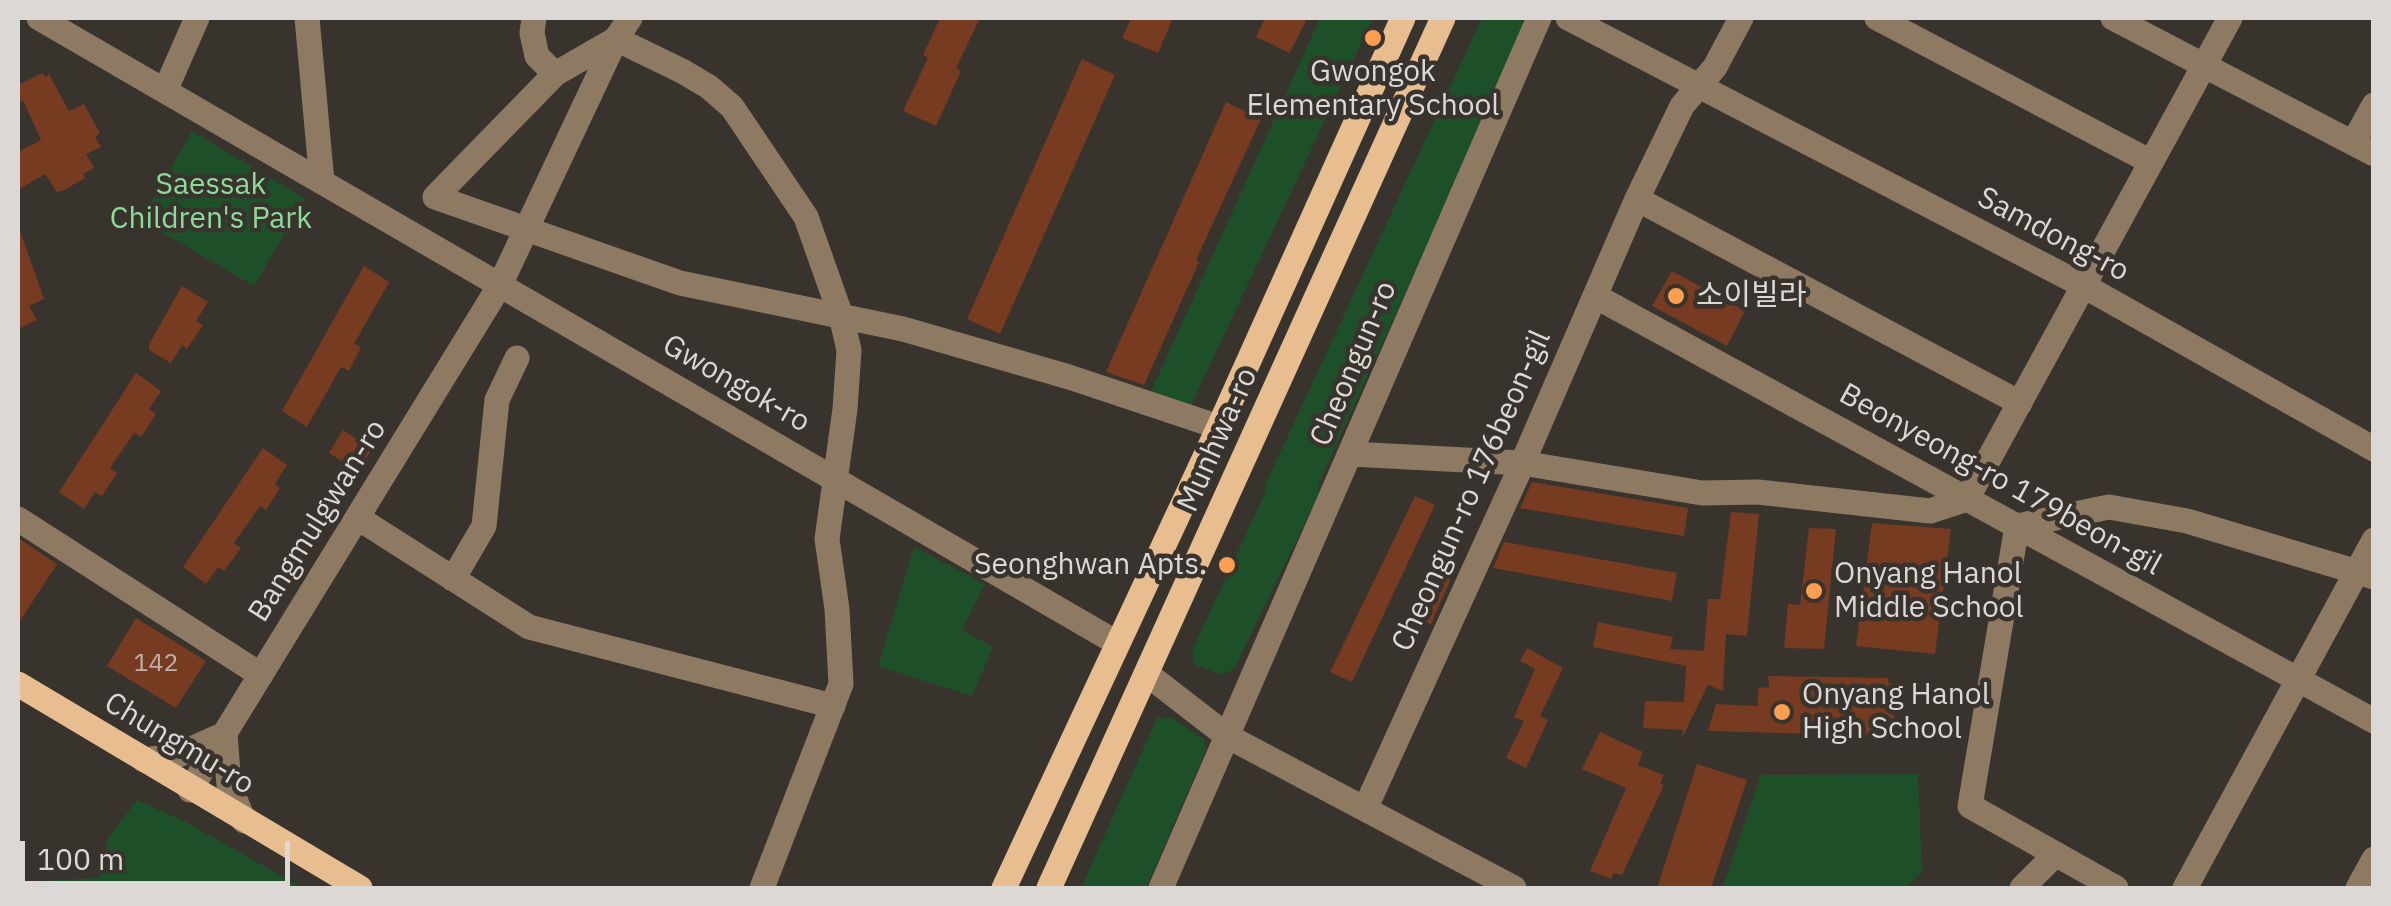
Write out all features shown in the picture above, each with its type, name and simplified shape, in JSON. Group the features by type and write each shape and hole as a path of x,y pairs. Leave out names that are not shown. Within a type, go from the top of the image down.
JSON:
{"main road":[{"name":"Munhwa-ro","path":"1004,888 1219,427 1403,18"},
{"name":"Munhwa-ro","path":"1049,888 1444,18"},
{"name":"Chungmu-ro","path":"18,684 360,888"}],"street":[{"name":"Gwongok-ro","path":"38,18 1117,642"},
{"path":"164,91 197,18"},
{"path":"307,18 322,182"},
{"path":"534,18 532,33 537,56 555,74 623,28 732,107 806,217 841,316 849,350 828,539 841,684 762,888"},
{"name":"Cheongun-ro","path":"1227,736 1539,18"},
{"name":"Samdong-ro","path":"1568,18 2084,286 2374,449"},
{"path":"1699,85 1715,67 1741,18"},
{"path":"1877,18 2152,162"},
{"path":"2113,18 2363,149 2374,104"},
{"path":"1350,454 1522,463 1702,493 1758,492 1930,511 1967,499 2230,18"},
{"name":"Bangmulgwan-ro","path":"190,790 500,285 623,28"},
{"name":"Munhwa-ro","path":"555,74 435,197 680,283 903,329 1069,376 1219,427"},
{"name":"Cheongun-ro 176beon-gil","path":"1365,810 1637,199 1682,106 1699,85"},
{"path":"1637,199 2020,402"},
{"name":"Beonyeong-ro 179beon-gil","path":"1595,296 2374,721"},
{"path":"454,579 484,526 497,400 516,358"},
{"path":"2116,888 1970,806 2017,526 2109,506 2186,521 2365,575"},
{"path":"18,518 261,675"},
{"path":"358,518 529,627 833,706"},
{"path":"2185,888 2298,680 2365,575 2374,540"},
{"path":"1147,674 1227,736 1514,888"},
{"path":"144,760 178,755 224,734 230,784 244,821"},
{"path":"1161,888 1227,736"},
{"path":"2022,888 2056,854"},
{"path":"2358,888 2374,859"}],"green space":[{"path":"1320,18 1373,18 1191,405 1149,396"},
{"path":"1482,18 1514,18 1522,21 1525,29 1319,483 1318,496 1234,669 1221,675 1194,664 1192,651 1265,493 1266,483"},
{"name":"Saessak Children's Park","path":"192,131 305,199 254,286 141,220"},
{"path":"914,547 985,584 962,630 993,647 972,696 878,666"},
{"path":"1157,718 1172,718 1204,739 1206,750 1146,888 1081,888"},
{"path":"1918,774 1922,871 1906,888 1723,887 1761,775"},
{"path":"137,800 184,821 303,888 18,888 18,882 99,878 108,838"}],"building":[{"path":"940,18 980,18 956,68 961,71 936,126 903,111 928,58 923,55"},
{"path":"1131,18 1173,18 1158,53 1122,38"},
{"path":"1265,18 1307,18 1290,53 1256,37"},
{"path":"1082,59 1115,75 1000,334 967,319"},
{"path":"43,73 45,77 49,74 69,111 84,104 100,133 95,137 101,147 86,154 94,168 83,174 85,178 57,192 45,174 18,190 18,152 41,140 23,100 18,103 18,85"},
{"path":"1226,102 1261,119 1196,260 1199,262 1144,385 1106,372"},
{"path":"20,231 44,299 29,306 37,320 18,329"},
{"path":"364,266 389,282 354,344 361,347 349,371 341,367 307,427 282,411"},
{"path":"1672,271 1745,311 1727,346 1652,306"},
{"path":"182,286 208,302 196,321 203,325 187,349 182,345 171,363 149,350 149,344"},
{"path":"136,373 161,391 149,409 156,414 141,437 134,433 110,468 117,473 102,496 95,492 84,509 59,492"},
{"path":"343,430 372,449 358,471 329,453"},
{"path":"263,448 287,465 275,484 280,488 266,510 260,506 234,543 241,548 224,571 218,567 206,584 183,567"},
{"path":"1532,482 1688,508 1684,536 1520,508"},
{"path":"1415,496 1435,505 1352,682 1330,672"},
{"path":"1731,512 1759,514 1747,636 1726,634 1723,691 1708,685 1682,738 1683,730 1643,728 1645,701 1684,702 1686,666 1593,647 1598,622 1673,637 1670,649 1704,651 1708,599 1720,599"},
{"path":"1872,523 1951,529 1935,654 1856,646"},
{"path":"1809,528 1836,529 1824,649 1784,648 1788,604 1800,605"},
{"path":"18,538 57,564 18,624"},
{"path":"1504,542 1677,573 1672,601 1493,568"},
{"path":"1436,567 1453,574 1431,624 1414,617"},
{"path":"136,618 206,661 176,708 107,666"},
{"path":"1527,648 1563,668 1540,716 1548,720 1526,768 1506,758 1524,721 1514,717 1535,669 1520,661"},
{"path":"1768,676 1889,678 1888,683 1896,684 1893,736 1708,731 1716,704 1757,706 1759,687 1769,688"},
{"path":"1600,732 1643,752 1638,765 1664,775 1660,784 1664,785 1622,875 1614,873 1611,879 1590,871 1626,788 1582,769"},
{"path":"1697,764 1747,780 1711,888 1657,888"}],"place":[{"name":"Gwongok Elementary School","path":"1373,38"},
{"name":"소이빌라","path":"1676,296"},
{"name":"Seonghwan Apts.","path":"1227,565"},
{"name":"Onyang Hanol Middle School","path":"1814,591"},
{"name":"Onyang Hanol High School","path":"1782,712"}]}
